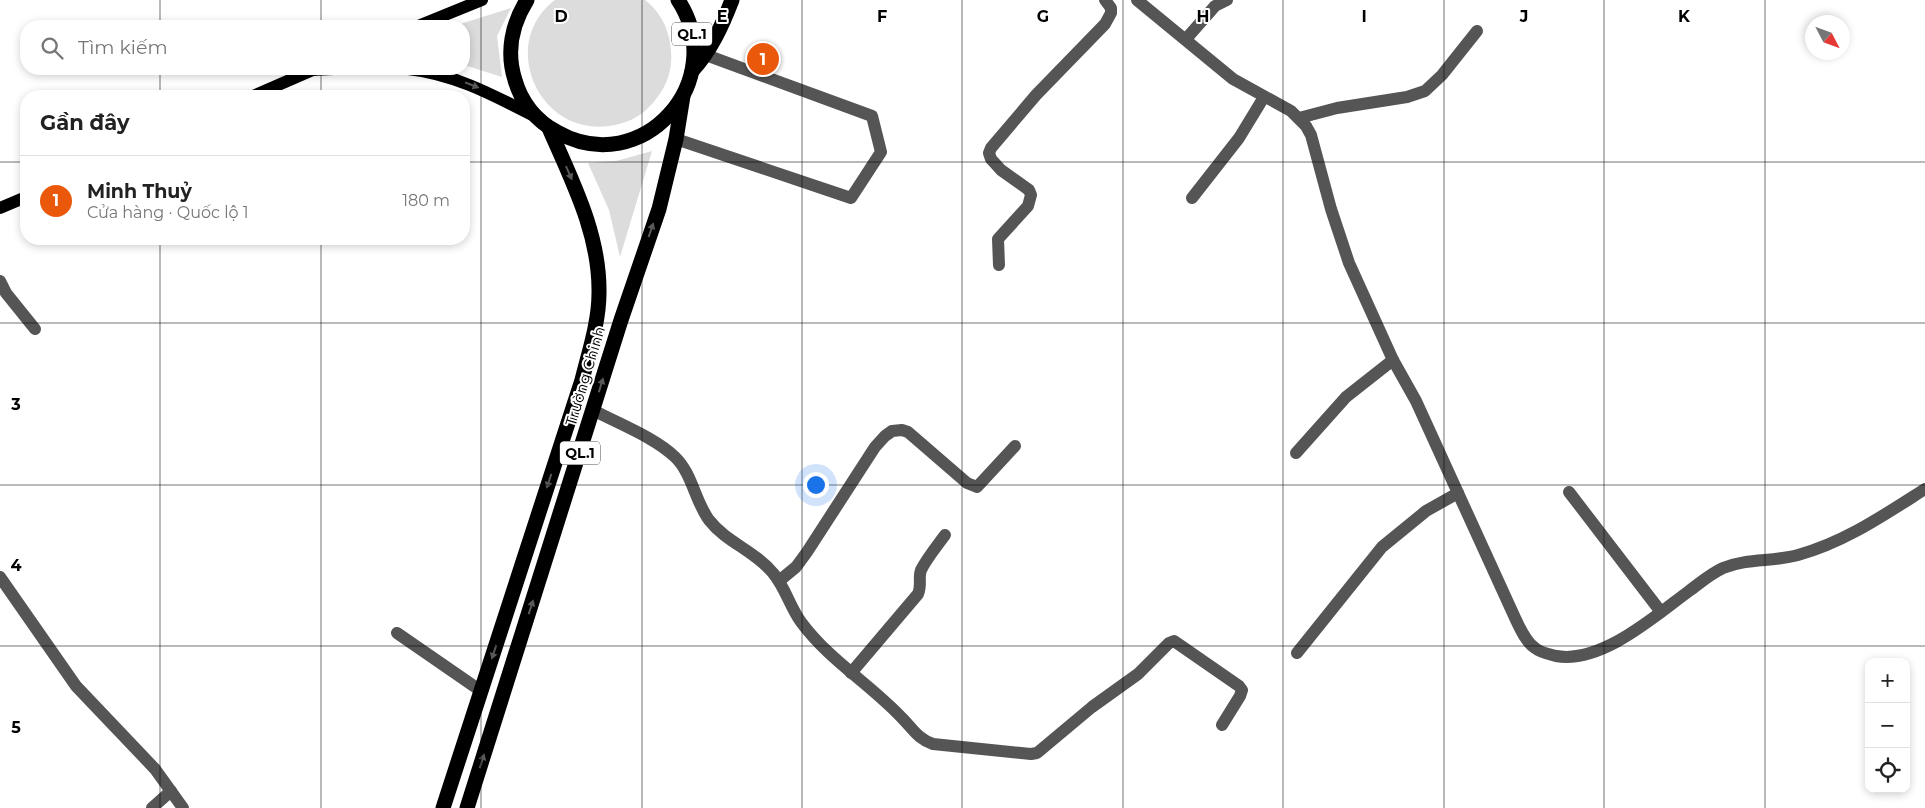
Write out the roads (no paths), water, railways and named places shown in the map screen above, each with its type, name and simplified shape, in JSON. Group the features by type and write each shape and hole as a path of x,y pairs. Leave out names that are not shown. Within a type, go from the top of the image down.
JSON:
{"highway":[{"name":"QL.1","path":"527,0 512,34 510,52 512,70 517,87 525,103 536,117 549,128 564,137 598,144 623,142 647,133 662,123 683,96 692,72 694,50 692,29 678,0"},
{"name":"QL.1","path":"692,72 706,55 721,27 732,0"},
{"name":"Trường Chinh","path":"467,808 659,208 676,139 683,96"},
{"name":"Trường Chinh","path":"443,808 582,380 599,302 597,262 589,229 576,190 549,128"}],"main road":[{"path":"433,20 482,0"},
{"path":"267,90 301,75"},
{"path":"438,75 474,86 536,117"},
{"path":"0,208 20,199"}],"street":[{"path":"999,265 998,239 1028,206 1032,195 1029,190 994,163 989,153 991,148 1036,96 1105,24 1111,13 1111,8 1105,0"},
{"path":"1137,0 1233,79 1291,111 1299,118 1311,135 1331,209 1350,263 1393,360 1416,401 1516,620 1528,642 1535,648 1567,658 1600,651 1661,612 1718,571 1739,563 1795,556 1822,547 1863,528 1925,489"},
{"path":"1186,39 1215,6 1227,0"},
{"path":"1299,118 1337,108 1407,97 1426,91 1442,75 1477,31"},
{"path":"676,139 851,198 881,152 872,116 706,55"},
{"path":"1192,198 1239,138 1264,97"},
{"path":"0,282 6,293 35,329"},
{"path":"1296,453 1346,397 1393,360"},
{"path":"593,410 660,445 677,458 709,519 721,532 772,572 806,629 902,718 922,740 933,744 1037,753 1092,707 1138,674 1158,652 1174,641 1217,670 1242,690 1222,725"},
{"path":"779,581 796,567 860,469 885,436 892,431 902,430 908,432 967,483 977,487 1015,446"},
{"path":"1569,492 1661,612"},
{"path":"1297,653 1382,548 1426,511 1458,493"},
{"path":"851,672 918,594 921,587 920,576 922,569 945,535"},
{"path":"0,577 76,686 155,769 183,808"},
{"path":"397,633 481,691"},
{"path":"152,808 171,791"}],"place":[{"name":"Minh Thuỷ","path":"763,59"}]}
